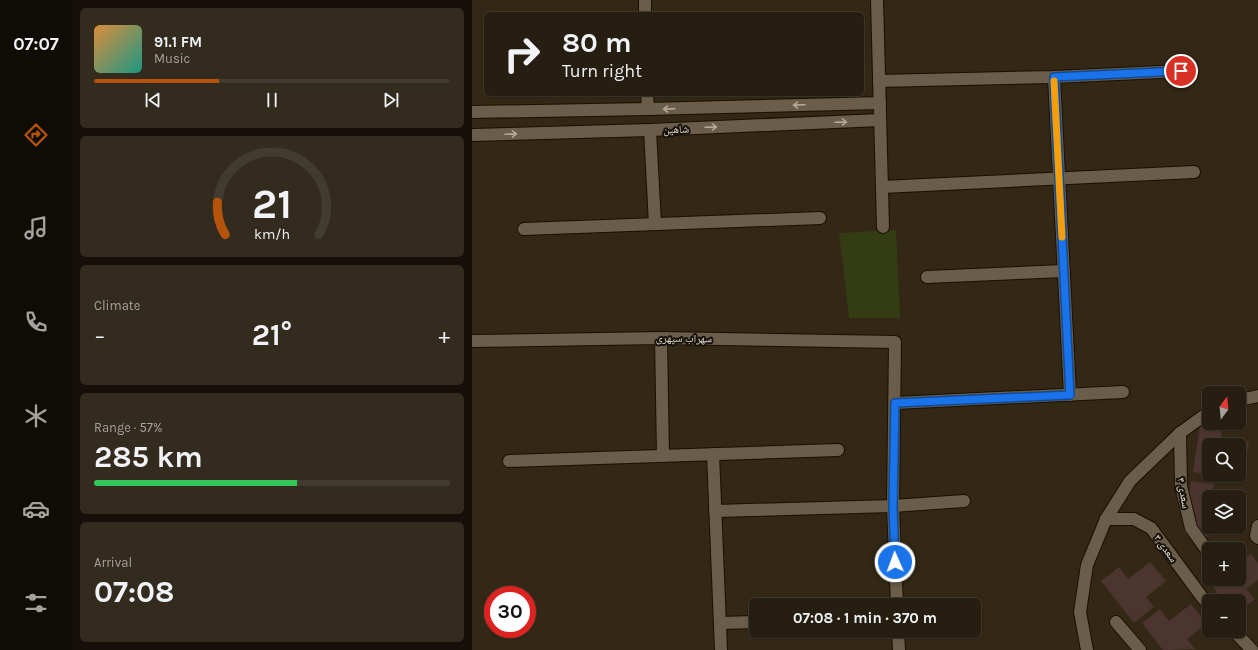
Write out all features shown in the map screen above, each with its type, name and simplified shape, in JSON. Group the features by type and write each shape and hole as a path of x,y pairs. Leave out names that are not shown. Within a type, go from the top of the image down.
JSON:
{"street":[{"path":"645,0 645,12"},
{"path":"877,0 884,227"},
{"path":"879,81 1054,77 1181,71"},
{"path":"1054,77 1070,395"},
{"path":"647,96 648,109"},
{"name":"شاهین","path":"472,112 880,103"},
{"name":"شاهین","path":"472,135 650,130 880,120"},
{"path":"650,130 656,224"},
{"path":"882,187 1194,172"},
{"path":"524,229 820,218"},
{"path":"927,277 1064,271"},
{"path":"661,338 664,456"},
{"name":"سهراب سپهری","path":"472,341 661,338 895,342 895,403"},
{"path":"897,598 893,506 895,403 1124,392"},
{"path":"1246,399 1258,396"},
{"path":"1087,650 1080,612 1087,565 1106,519 1130,481 1180,433 1202,417"},
{"name":"سعدی ۴","path":"1180,433 1181,486 1191,528 1202,543"},
{"path":"508,461 838,450"},
{"path":"713,454 721,650"},
{"path":"715,511 893,506 964,501"},
{"name":"سعدی ۳","path":"1106,519 1134,519 1152,528 1202,597"},
{"path":"1258,526 1256,536 1258,538"},
{"path":"720,623 749,622"},
{"path":"1116,622 1140,650"},
{"path":"898,638 899,650"},
{"path":"1241,638 1252,650"}],"green space":[{"path":"896,230 900,318 849,318 839,233"}],"building":[{"path":"1201,419 1202,430 1222,430 1221,437 1228,438 1202,438 1202,473 1193,472"},
{"path":"1246,441 1249,441 1246,460"},
{"path":"1191,481 1214,484 1213,490 1202,490 1202,534 1210,534 1209,537 1184,533"},
{"path":"1251,554 1258,563 1258,580 1246,589 1255,599 1246,606 1246,594 1218,594 1212,586 1246,586 1246,558"},
{"path":"1150,562 1166,581 1146,597 1154,607 1134,623 1101,581 1119,567 1128,579"},
{"path":"1191,604 1202,617 1202,627 1187,639 1195,649 1163,650 1142,623 1160,609 1169,621"}],"slow traffic":[{"path":"1054,81 1062,237"}],"route":[{"path":"895,562 893,506 895,403 1070,395 1054,77 1181,71"}]}
